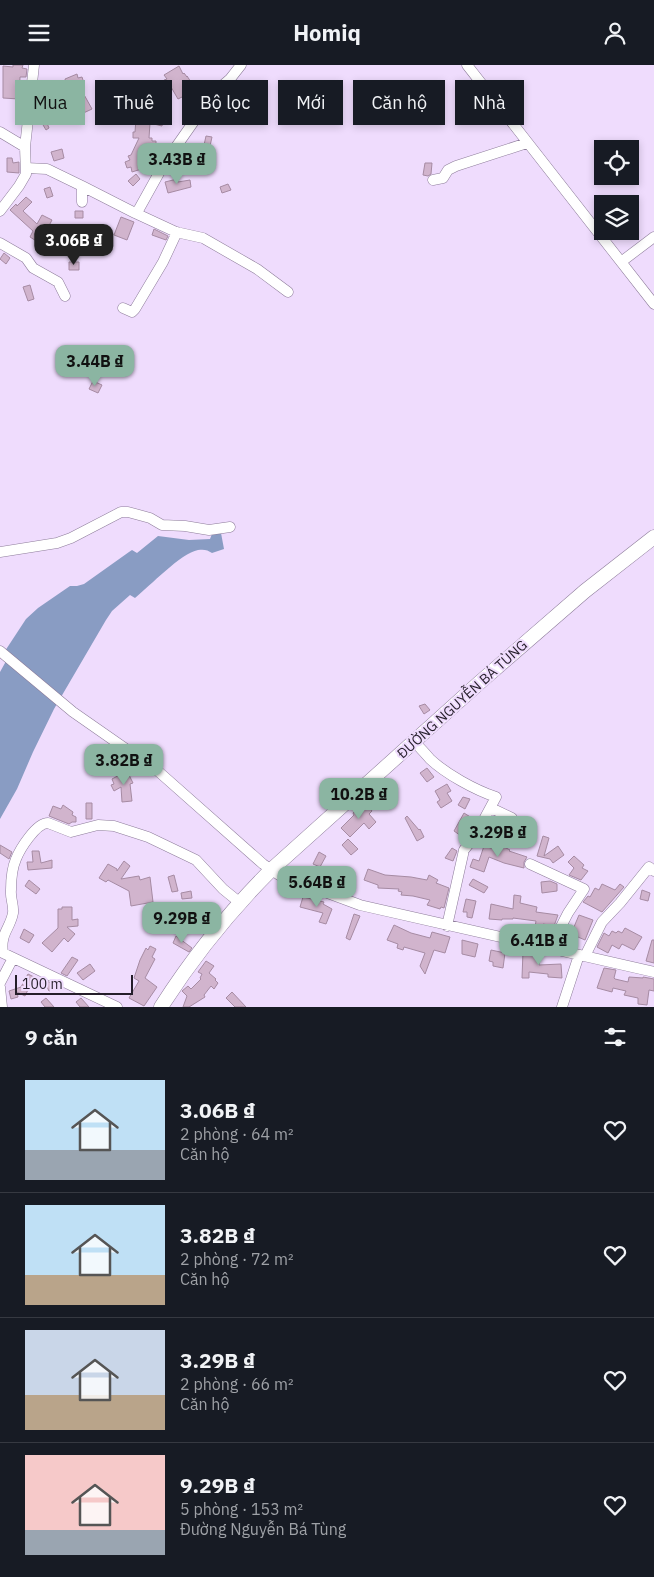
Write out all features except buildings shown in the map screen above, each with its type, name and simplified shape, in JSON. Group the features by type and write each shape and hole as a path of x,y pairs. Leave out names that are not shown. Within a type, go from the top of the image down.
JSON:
{"main road":[{"name":"ĐƯỜNG NGUYỄN BÁ TÙNG","path":"161,1007 206,942 239,902 271,870 585,591 654,537"}],"street":[{"path":"0,211 26,174 25,147 34,65"},
{"path":"135,213 164,164 204,107 216,91 230,79 241,65"},
{"path":"466,65 654,304"},
{"path":"0,132 25,147"},
{"path":"432,180 443,179 448,170 456,166 527,143"},
{"path":"26,168 47,169 177,232 203,238 257,269 288,292"},
{"path":"82,186 82,202"},
{"path":"123,308 132,312 144,296 177,232"},
{"path":"621,262 654,237"},
{"path":"0,243 26,258 33,268 58,282 65,296"},
{"path":"0,552 57,543 71,538 121,512 128,511 150,518 162,525 209,530 230,527"},
{"path":"0,651 73,712 159,771 279,875 360,905 654,972"},
{"path":"420,736 441,767 496,797 476,836 464,850 447,926"},
{"path":"491,808 512,818"},
{"path":"117,1007 3,953 1,946 2,936 13,912 10,891 15,860 34,831 44,823 71,832 98,825 114,826 148,837 196,860 223,889 239,902"},
{"path":"530,864 584,889 568,913 550,948"},
{"path":"562,1007 582,955 602,922 649,867 654,871"},
{"path":"0,983 13,958"},
{"path":"0,987 2,1007"}],"water":[{"path":"221,533 224,549 212,553 207,550 191,552 175,563 135,598 130,595 112,611 54,709 17,789 0,819 0,672 5,663 5,651 26,619 38,608 70,586 84,584 132,550 137,553 158,536 189,540 210,539 212,534"}]}
